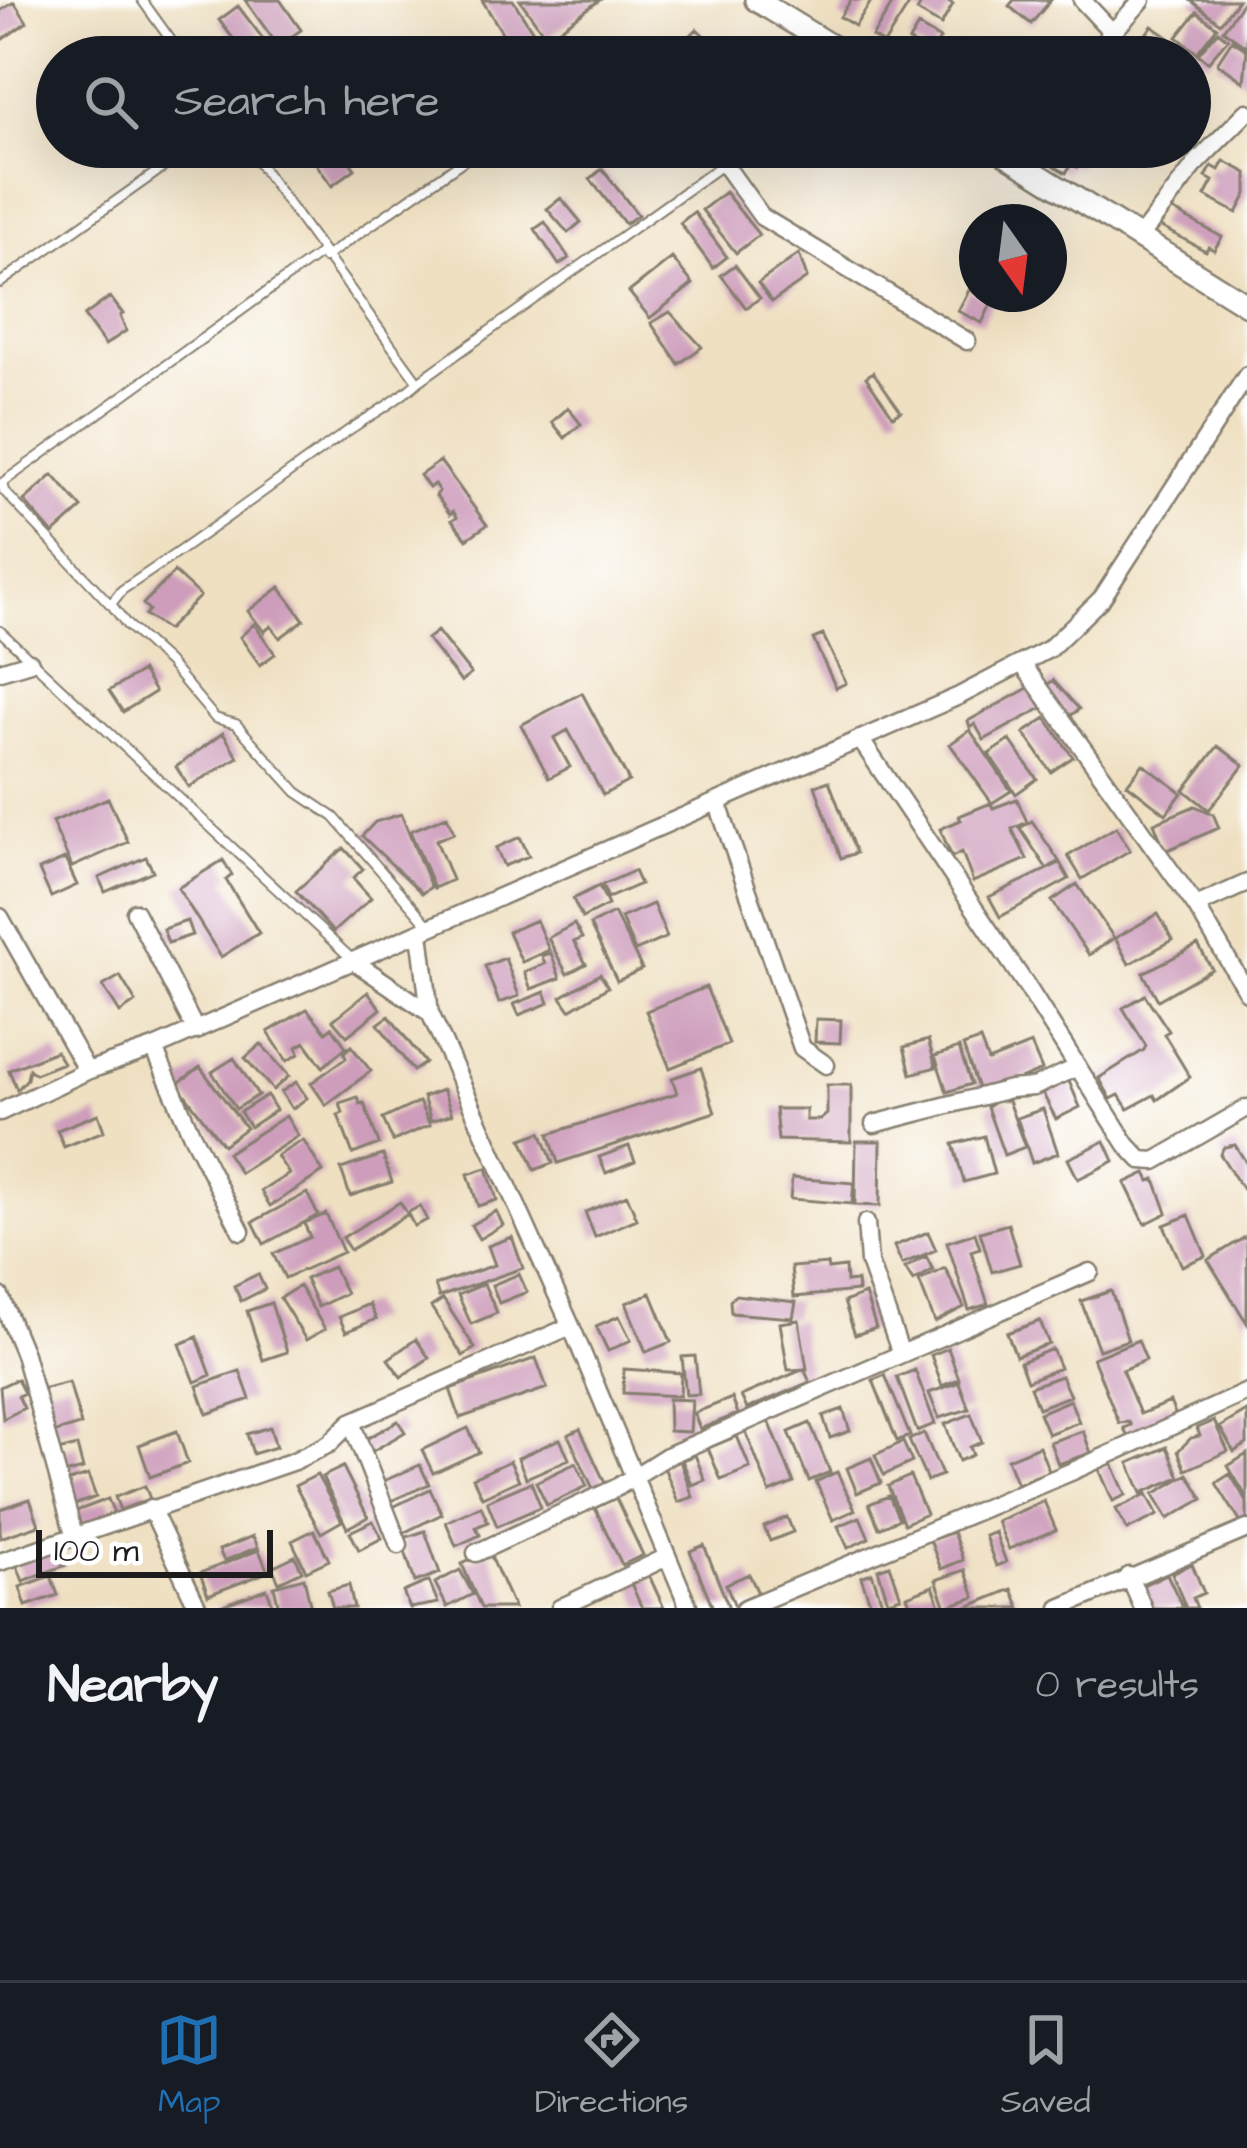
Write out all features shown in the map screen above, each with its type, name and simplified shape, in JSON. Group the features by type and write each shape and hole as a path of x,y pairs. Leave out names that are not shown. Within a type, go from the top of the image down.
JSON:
{"street":[{"path":"1082,0 1112,31"},
{"path":"1108,36 1142,0"},
{"path":"772,4 818,36"},
{"path":"1211,148 1247,112"},
{"path":"727,168 762,217 968,341"},
{"path":"1035,168 1247,304"},
{"path":"1140,237 1193,168"},
{"path":"0,1112 718,804 1023,665 1072,629 1102,598 1247,375"},
{"path":"0,671 30,662"},
{"path":"1023,665 1196,906 1247,992"},
{"path":"860,739 1141,1160 1155,1161 1247,1108"},
{"path":"718,804 802,1048 826,1065"},
{"path":"1196,906 1247,883"},
{"path":"135,912 196,1030"},
{"path":"0,917 87,1071"},
{"path":"426,931 430,1013 571,1326 689,1608"},
{"path":"355,962 430,1013"},
{"path":"154,1048 241,1231"},
{"path":"874,1124 1034,1087 1078,1067"},
{"path":"866,1223 869,1262 902,1354"},
{"path":"476,1553 616,1488 667,1456 1090,1272"},
{"path":"0,1296 24,1354 74,1535"},
{"path":"0,1562 294,1461 329,1444 351,1423 571,1326"},
{"path":"745,1608 1073,1471 1247,1392"},
{"path":"351,1423 399,1545"},
{"path":"151,1508 197,1608"},
{"path":"1060,1608 1247,1529"},
{"path":"560,1608 667,1557"},
{"path":"1129,1576 1143,1608"}],"lane":[{"path":"142,0 168,36"},
{"path":"0,283 162,168"},
{"path":"262,168 418,382"},
{"path":"426,931 334,817 297,792 236,724 215,718 168,662 127,625 4,491 2,482 452,168"},
{"path":"112,606 122,590 344,433 390,407 418,382 718,168"},
{"path":"0,631 355,962"}],"building":[{"path":"245,0 280,0 301,30 292,36 271,36"},
{"path":"482,0 513,0 536,36 504,36"},
{"path":"520,0 600,0 550,36"},
{"path":"851,0 872,0 855,26 840,17"},
{"path":"895,0 912,0 889,36 873,36"},
{"path":"923,0 953,4 941,25 917,11"},
{"path":"1014,0 1051,0 1031,24 1009,6"},
{"path":"1190,0 1238,0 1220,23"},
{"path":"14,2 27,22 0,41 0,11"},
{"path":"1243,2 1247,6 1247,47 1223,30"},
{"path":"238,6 261,36 231,36 219,20"},
{"path":"1197,12 1217,27 1210,36 1178,36"},
{"path":"918,26 935,36 912,36"},
{"path":"1152,26 1167,36 1145,36"},
{"path":"1218,31 1228,39 1211,59 1211,39"},
{"path":"1232,40 1247,50 1244,82 1217,63"},
{"path":"1224,161 1247,173 1247,194 1237,213 1205,196 1213,181 1206,177 1212,166 1219,170"},
{"path":"319,168 354,168 355,169 332,186"},
{"path":"602,169 638,215 625,224 590,179"},
{"path":"725,192 759,235 736,253 702,210"},
{"path":"561,198 581,222 568,233 547,209"},
{"path":"1167,207 1222,237 1214,250 1208,247 1206,251 1157,225"},
{"path":"694,212 727,257 713,268 680,223"},
{"path":"545,222 569,258 559,265 535,229"},
{"path":"799,254 807,278 772,302 758,283"},
{"path":"672,258 693,284 650,318 629,292"},
{"path":"735,265 760,298 746,308 721,275"},
{"path":"110,297 123,314 126,331 105,345 84,316"},
{"path":"670,312 702,347 679,364 651,323"},
{"path":"960,312 987,312 982,323"},
{"path":"873,372 901,411 893,416 866,377"},
{"path":"568,408 581,424 565,438 552,422"},
{"path":"440,461 487,525 467,539 452,520 457,517 453,511 450,514 436,496 439,491 434,484 429,488 420,475"},
{"path":"53,475 82,508 53,534 24,501"},
{"path":"174,572 200,596 167,630 145,615 149,610 143,604"},
{"path":"280,587 304,620 280,638 271,626 264,632 248,611"},
{"path":"254,624 275,654 260,665 240,637"},
{"path":"437,631 471,674 461,682 427,639"},
{"path":"823,635 846,683 836,688 813,639"},
{"path":"142,671 155,692 123,712 109,691"},
{"path":"1053,680 1079,709 1069,717 1043,689"},
{"path":"1030,687 1042,708 984,740 975,724 970,727 968,721"},
{"path":"582,693 629,781 603,795 568,730 554,738 570,767 549,778 521,725"},
{"path":"1046,718 1073,757 1051,772 1024,733"},
{"path":"970,730 1011,791 992,803 950,744"},
{"path":"223,733 238,757 189,787 176,767"},
{"path":"1010,740 1037,779 1016,794 989,754"},
{"path":"1218,746 1244,765 1209,810 1184,790"},
{"path":"1143,764 1182,793 1166,814 1127,784"},
{"path":"829,781 856,853 841,858 815,786"},
{"path":"108,798 128,842 72,867 52,822"},
{"path":"1017,799 1027,822 1012,829 1027,859 973,882 962,852 952,857 940,829 991,803 993,808"},
{"path":"1195,806 1213,814 1219,828 1165,851 1154,823"},
{"path":"401,814 431,887 422,893 362,836 375,822"},
{"path":"447,816 454,833 436,840 452,880 434,888 410,831"},
{"path":"1032,821 1059,861 1047,869 1020,828"},
{"path":"1116,827 1130,850 1082,879 1068,856"},
{"path":"520,837 529,856 504,866 496,848"},
{"path":"344,848 363,869 353,878 371,898 333,932 296,891"},
{"path":"146,857 153,871 105,892 99,878"},
{"path":"65,859 77,885 51,897 39,870"},
{"path":"223,860 232,875 226,880 259,933 221,957 178,888"},
{"path":"1060,863 1069,879 1000,917 989,897"},
{"path":"634,871 640,884 608,898 602,885"},
{"path":"1077,884 1114,938 1089,955 1052,901"},
{"path":"599,886 608,905 582,918 573,899"},
{"path":"653,904 667,937 635,951 621,918"},
{"path":"614,913 642,969 617,981 590,925"},
{"path":"1158,914 1173,940 1129,964 1115,938"},
{"path":"536,920 549,950 522,962 508,932"},
{"path":"187,921 192,935 168,943 163,929"},
{"path":"574,924 582,938 574,942 586,964 567,974 548,938"},
{"path":"1198,945 1212,969 1158,1000 1143,973"},
{"path":"551,953 560,978 531,989 524,972 545,964 542,956"},
{"path":"505,958 519,996 499,1003 485,966"},
{"path":"600,974 608,987 570,1010 561,997"},
{"path":"120,976 136,1002 120,1013 103,986"},
{"path":"706,987 729,1044 670,1068 646,1011"},
{"path":"368,992 381,1009 347,1036 333,1020"},
{"path":"545,992 549,1003 519,1015 514,1004"},
{"path":"1145,995 1169,1031 1164,1034 1190,1077 1157,1100 1154,1095 1128,1109 1119,1095 1111,1099 1099,1078 1144,1050 1123,1008"},
{"path":"307,1009 326,1032 332,1027 346,1047 323,1067 305,1042 297,1047 299,1054 287,1061 268,1032"},
{"path":"389,1016 425,1063 413,1071 378,1024"},
{"path":"816,1019 841,1020 840,1043 815,1042"},
{"path":"928,1040 936,1067 911,1074 904,1047"},
{"path":"980,1040 988,1061 1031,1044 1042,1070 979,1091 963,1046"},
{"path":"261,1044 289,1076 273,1090 245,1058"},
{"path":"351,1046 371,1071 326,1105 311,1083 346,1058 344,1052"},
{"path":"959,1048 971,1084 947,1092 935,1056"},
{"path":"56,1051 63,1063 35,1074 29,1069 17,1090 9,1070"},
{"path":"234,1058 258,1095 236,1109 212,1072"},
{"path":"200,1067 246,1128 223,1145 177,1084"},
{"path":"701,1068 715,1112 558,1163 549,1134 677,1093 672,1078"},
{"path":"1068,1079 1080,1107 1056,1119 1042,1092"},
{"path":"296,1082 307,1098 292,1109 281,1092"},
{"path":"827,1085 851,1085 851,1142 778,1140 775,1109 806,1109 806,1120 820,1120 827,1114"},
{"path":"443,1090 452,1114 431,1121 423,1097"},
{"path":"267,1095 276,1110 250,1127 240,1112"},
{"path":"358,1097 379,1144 353,1154 338,1115 343,1113 340,1103"},
{"path":"1008,1101 1025,1147 1004,1155 987,1107"},
{"path":"419,1102 430,1125 393,1141 383,1119"},
{"path":"1043,1109 1058,1153 1032,1163 1017,1118"},
{"path":"98,1114 104,1131 64,1147 57,1130"},
{"path":"286,1116 298,1136 240,1173 227,1153"},
{"path":"541,1132 553,1163 535,1170 522,1139"},
{"path":"984,1136 994,1174 964,1182 953,1144"},
{"path":"303,1140 323,1172 270,1206 261,1191 289,1174 277,1156"},
{"path":"856,1141 881,1141 880,1206 855,1205"},
{"path":"1105,1141 1114,1161 1078,1179 1068,1159"},
{"path":"1235,1145 1247,1164 1247,1196 1220,1154 1224,1147"},
{"path":"629,1146 635,1161 606,1173 599,1157"},
{"path":"383,1155 392,1182 350,1196 341,1169"},
{"path":"487,1168 497,1200 478,1206 468,1174"},
{"path":"1146,1173 1150,1181 1155,1179 1167,1213 1145,1224 1125,1183"},
{"path":"792,1178 854,1183 852,1204 790,1199"},
{"path":"307,1193 318,1215 264,1244 253,1222"},
{"path":"627,1195 637,1219 595,1237 585,1212"},
{"path":"400,1202 407,1213 420,1206 427,1220 414,1226 408,1214 350,1250 342,1238"},
{"path":"496,1211 503,1225 479,1239 471,1225"},
{"path":"326,1214 343,1252 285,1278 273,1254 310,1237 304,1223"},
{"path":"1189,1215 1206,1256 1182,1266 1164,1225"},
{"path":"1008,1224 1020,1264 992,1272 980,1232"},
{"path":"928,1232 936,1250 902,1264 894,1246"},
{"path":"975,1233 980,1248 971,1251 988,1304 969,1310 947,1242"},
{"path":"1247,1236 1247,1323 1208,1260"},
{"path":"512,1237 523,1268 439,1297 435,1285 495,1265 488,1246"},
{"path":"926,1256 933,1270 913,1281 905,1268"},
{"path":"827,1264 828,1269 845,1267 846,1282 857,1281 858,1291 794,1297 791,1267"},
{"path":"333,1267 346,1293 318,1307 305,1279"},
{"path":"945,1268 964,1307 935,1322 919,1281"},
{"path":"258,1274 265,1289 241,1301 234,1286"},
{"path":"519,1274 527,1292 499,1303 492,1285"},
{"path":"484,1284 497,1313 471,1324 458,1295"},
{"path":"299,1286 325,1329 306,1340 280,1298"},
{"path":"1111,1291 1128,1340 1099,1350 1081,1301"},
{"path":"651,1293 671,1342 646,1352 626,1303"},
{"path":"865,1294 876,1328 855,1335 844,1302"},
{"path":"735,1295 796,1302 793,1318 731,1313"},
{"path":"443,1299 475,1348 463,1356 431,1307"},
{"path":"271,1303 287,1352 263,1360 247,1311"},
{"path":"369,1304 376,1319 346,1332 339,1317"},
{"path":"619,1316 631,1340 608,1351 596,1326"},
{"path":"799,1320 807,1369 788,1370 780,1323"},
{"path":"1040,1321 1049,1344 1016,1356 1007,1333"},
{"path":"197,1337 211,1375 195,1382 180,1344"},
{"path":"416,1339 429,1358 401,1377 388,1359"},
{"path":"1138,1340 1146,1360 1122,1370 1140,1414 1170,1402 1178,1421 1129,1440 1124,1428 1131,1425 1119,1423 1093,1358"},
{"path":"948,1348 959,1379 942,1386 931,1355"},
{"path":"1052,1349 1060,1368 1027,1381 1020,1362"},
{"path":"695,1356 699,1394 686,1395 682,1357"},
{"path":"536,1358 547,1388 460,1418 450,1389"},
{"path":"624,1369 681,1373 680,1396 623,1393"},
{"path":"804,1369 810,1382 747,1409 741,1396"},
{"path":"915,1370 935,1424 917,1431 897,1377"},
{"path":"240,1371 250,1399 207,1414 197,1386"},
{"path":"885,1375 910,1436 897,1441 873,1380"},
{"path":"1061,1376 1070,1396 1038,1408 1030,1387"},
{"path":"17,1379 24,1408 3,1419 0,1387"},
{"path":"69,1382 81,1425 53,1433 41,1389"},
{"path":"959,1382 969,1409 939,1418 929,1393"},
{"path":"732,1398 738,1414 700,1429 694,1413"},
{"path":"668,1399 692,1400 690,1432 669,1431"},
{"path":"1070,1400 1079,1422 1048,1434 1039,1413"},
{"path":"843,1409 850,1431 830,1438 823,1416"},
{"path":"1247,1411 1247,1444 1234,1452 1220,1427"},
{"path":"971,1414 982,1442 970,1447 973,1455 959,1461 945,1424"},
{"path":"398,1421 405,1432 366,1455 359,1443"},
{"path":"769,1421 794,1483 770,1493 745,1430"},
{"path":"1214,1421 1228,1451 1186,1470 1178,1451 1200,1436 1197,1428"},
{"path":"810,1423 830,1472 809,1481 789,1432"},
{"path":"270,1427 276,1447 253,1454 247,1434"},
{"path":"468,1428 479,1452 433,1473 422,1450"},
{"path":"580,1429 606,1485 594,1491 568,1435"},
{"path":"177,1431 188,1463 150,1477 139,1445"},
{"path":"1083,1431 1091,1453 1058,1464 1050,1442"},
{"path":"924,1433 942,1475 927,1481 909,1440"},
{"path":"737,1436 750,1468 721,1480 708,1448"},
{"path":"560,1439 569,1459 526,1478 518,1458"},
{"path":"903,1442 912,1462 884,1475 875,1455"},
{"path":"77,1446 83,1469 61,1475 54,1452"},
{"path":"1039,1446 1049,1471 1017,1484 1007,1459"},
{"path":"1167,1447 1180,1477 1142,1493 1129,1463"},
{"path":"1247,1454 1247,1498 1228,1466"},
{"path":"695,1455 705,1480 692,1485 682,1460"},
{"path":"871,1458 881,1483 857,1493 847,1468"},
{"path":"510,1461 519,1480 482,1497 473,1478"},
{"path":"680,1461 693,1497 678,1502 664,1467"},
{"path":"576,1463 587,1486 547,1505 536,1482"},
{"path":"1112,1463 1126,1495 1113,1501 1099,1469"},
{"path":"420,1465 429,1484 386,1503 377,1484"},
{"path":"343,1467 368,1517 347,1528 322,1477"},
{"path":"837,1472 855,1510 833,1520 816,1482"},
{"path":"1188,1474 1203,1499 1168,1519 1154,1494"},
{"path":"1230,1474 1247,1502 1247,1519 1241,1523 1216,1483"},
{"path":"88,1475 96,1497 74,1505 66,1482"},
{"path":"317,1475 342,1521 321,1533 295,1486"},
{"path":"910,1476 926,1514 904,1524 888,1486"},
{"path":"531,1482 541,1507 497,1526 487,1501"},
{"path":"145,1486 150,1499 120,1510 115,1497"},
{"path":"430,1489 442,1514 403,1533 391,1508"},
{"path":"1147,1494 1158,1515 1127,1530 1116,1509"},
{"path":"889,1496 899,1519 879,1528 869,1504"},
{"path":"616,1498 643,1555 622,1565 595,1508"},
{"path":"30,1499 39,1525 0,1538 0,1509"},
{"path":"108,1499 114,1513 76,1527 71,1513"},
{"path":"1044,1501 1056,1530 1009,1549 997,1521"},
{"path":"481,1506 488,1522 476,1527 480,1535 456,1546 446,1522"},
{"path":"787,1517 793,1532 770,1541 764,1527"},
{"path":"860,1517 869,1538 848,1548 838,1526"},
{"path":"373,1521 382,1538 359,1550 350,1532"},
{"path":"314,1530 329,1560 306,1571 292,1541"},
{"path":"425,1531 440,1573 415,1582 401,1539"},
{"path":"953,1532 963,1560 941,1569 930,1540"},
{"path":"995,1532 1006,1562 996,1566 985,1536"},
{"path":"253,1536 258,1547 224,1561 219,1550"},
{"path":"704,1545 729,1608 713,1608 690,1551"},
{"path":"59,1547 66,1565 23,1581 16,1563"},
{"path":"259,1550 268,1572 208,1595 200,1573"},
{"path":"489,1552 514,1608 481,1608 462,1564"},
{"path":"295,1556 302,1571 279,1582 272,1567"},
{"path":"1192,1564 1204,1593 1193,1598 1197,1608 1186,1608 1172,1573"},
{"path":"890,1565 901,1597 888,1601 878,1569"},
{"path":"460,1570 473,1594 447,1607 435,1583"},
{"path":"965,1570 975,1597 946,1607 936,1580"},
{"path":"647,1571 664,1608 642,1608 629,1579"},
{"path":"872,1573 884,1608 872,1608 861,1577"},
{"path":"749,1574 759,1595 735,1606 726,1584"},
{"path":"1167,1574 1183,1608 1152,1608 1141,1586"},
{"path":"51,1576 58,1595 26,1606 20,1587"},
{"path":"304,1578 311,1608 279,1608 274,1586"},
{"path":"429,1581 438,1603 410,1608 403,1592"},
{"path":"349,1585 354,1608 333,1608 328,1591"},
{"path":"933,1586 941,1608 912,1608 907,1596"},
{"path":"267,1589 273,1606 217,1608 217,1607"},
{"path":"1012,1589 1020,1608 965,1608"}]}
